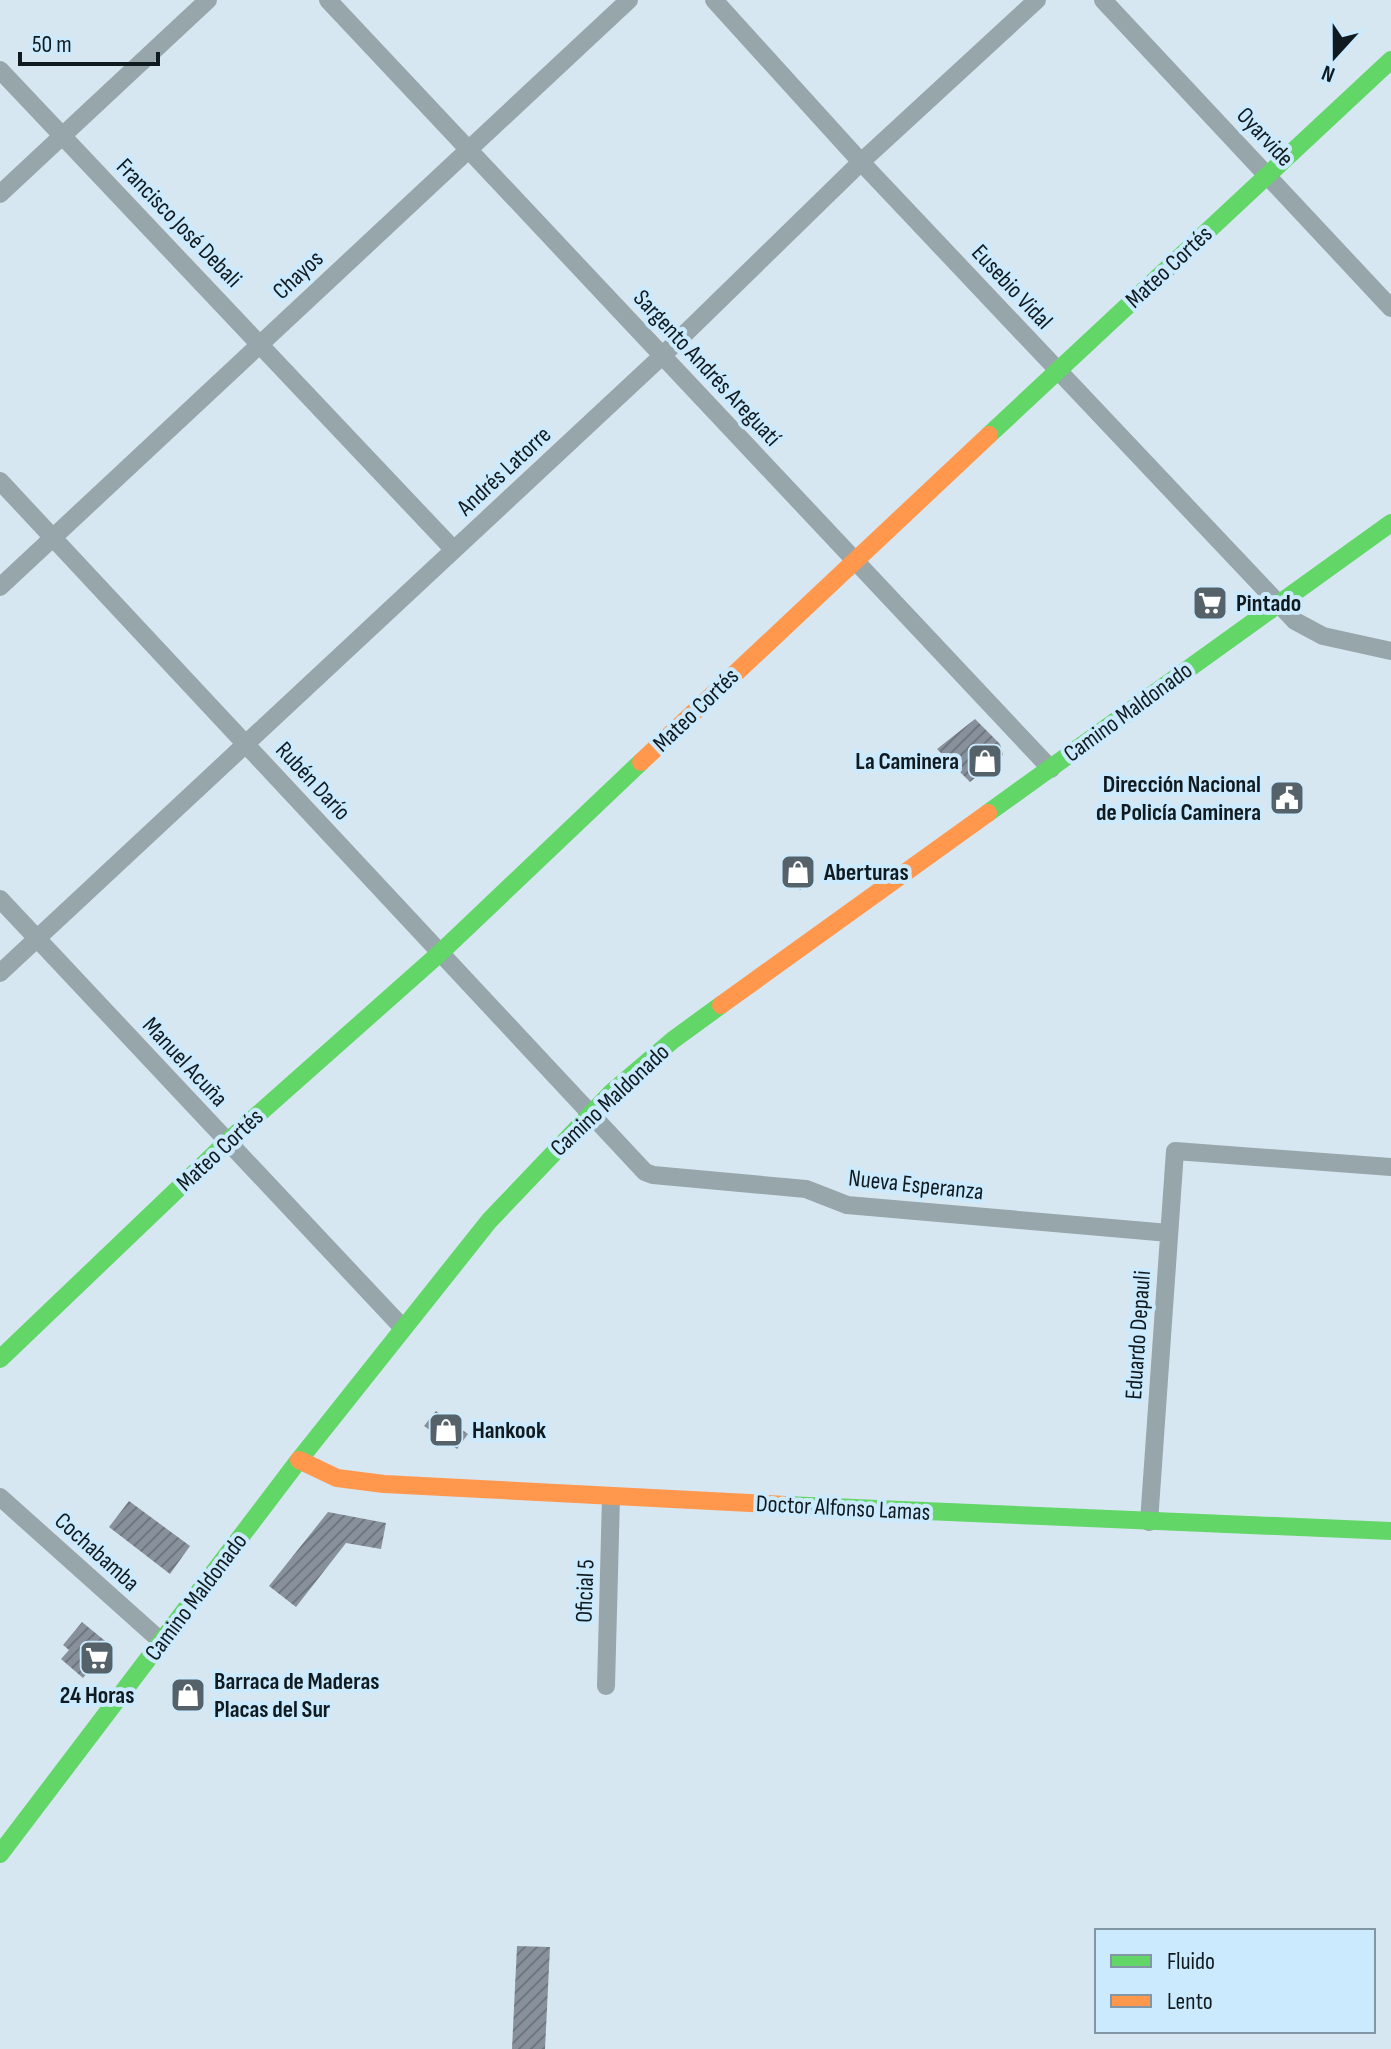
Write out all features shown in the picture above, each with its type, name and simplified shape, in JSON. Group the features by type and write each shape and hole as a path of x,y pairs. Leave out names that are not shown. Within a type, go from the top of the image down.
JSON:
{"street":[{"path":"0,194 208,0"},
{"name":"Sargento Andrés Areguatí","path":"328,0 1051,769"},
{"name":"Chayos","path":"0,587 629,0"},
{"name":"Eusebio Vidal","path":"714,0 861,162 1295,621 1323,636 1391,651"},
{"name":"Andrés Latorre","path":"0,973 662,356 861,162 1037,0"},
{"name":"Oyarvide","path":"1103,0 1391,308"},
{"name":"Mateo Cortés","path":"0,1359 227,1142 440,953 853,561 1391,60"},
{"name":"Francisco José Debali","path":"0,70 454,550"},
{"name":"Rubén Darío","path":"0,481 592,1112"},
{"name":"Camino Maldonado","path":"0,1854 402,1327 489,1221 592,1112 673,1040 1391,523"},
{"name":"Manuel Acuña","path":"0,899 402,1327"},
{"name":"Nueva Esperanza","path":"592,1112 638,1167 653,1175 806,1189 847,1205 1169,1233"},
{"name":"Eduardo Depauli","path":"1149,1522 1175,1151 1391,1167"},
{"name":"Doctor Alfonso Lamas","path":"299,1460 337,1478 384,1484 611,1497 1391,1531"},
{"name":"Cochabamba","path":"0,1497 162,1642"},
{"name":"Oficial 5","path":"606,1686 611,1497"}],"building":[{"path":"975,719 1000,744 1003,755 970,782 937,749"},
{"name":"Aberturas","path":"797,855 815,879 800,890 782,866"},
{"name":"Hankook","path":"436,1411 468,1434 457,1449 424,1426"},
{"path":"129,1501 190,1546 170,1574 109,1527"},
{"path":"328,1512 386,1523 381,1549 346,1543 296,1607 269,1586"},
{"path":"82,1622 110,1645 83,1678 61,1659 69,1650 63,1645"},
{"name":"Barraca de Maderas Placas del Sur","path":"189,1678 204,1690 186,1712 171,1700"},
{"path":"517,1946 550,1947 545,2049 512,2049"}],"traffic: fast":[{"path":"989,435 1391,60"},
{"path":"988,813 1391,523"},
{"path":"0,1359 227,1142 440,953 641,762"},
{"path":"0,1854 299,1460 489,1221 612,1092 673,1040 721,1005"},
{"path":"786,1505 1391,1531"}],"traffic: slow":[{"path":"641,762 989,435"},
{"path":"721,1005 988,813"},
{"path":"299,1460 337,1478 384,1484 786,1505"}],"place":[{"name":"Pintado","path":"1210,603"},
{"name":"La Caminera","path":"985,761"},
{"name":"Dirección Nacional de Policía Caminera","path":"1287,798"},
{"name":"Aberturas","path":"798,872"},
{"name":"Hankook","path":"446,1430"},
{"name":"24 Horas","path":"97,1658"},
{"name":"Barraca de Maderas Placas del Sur","path":"188,1695"}]}
